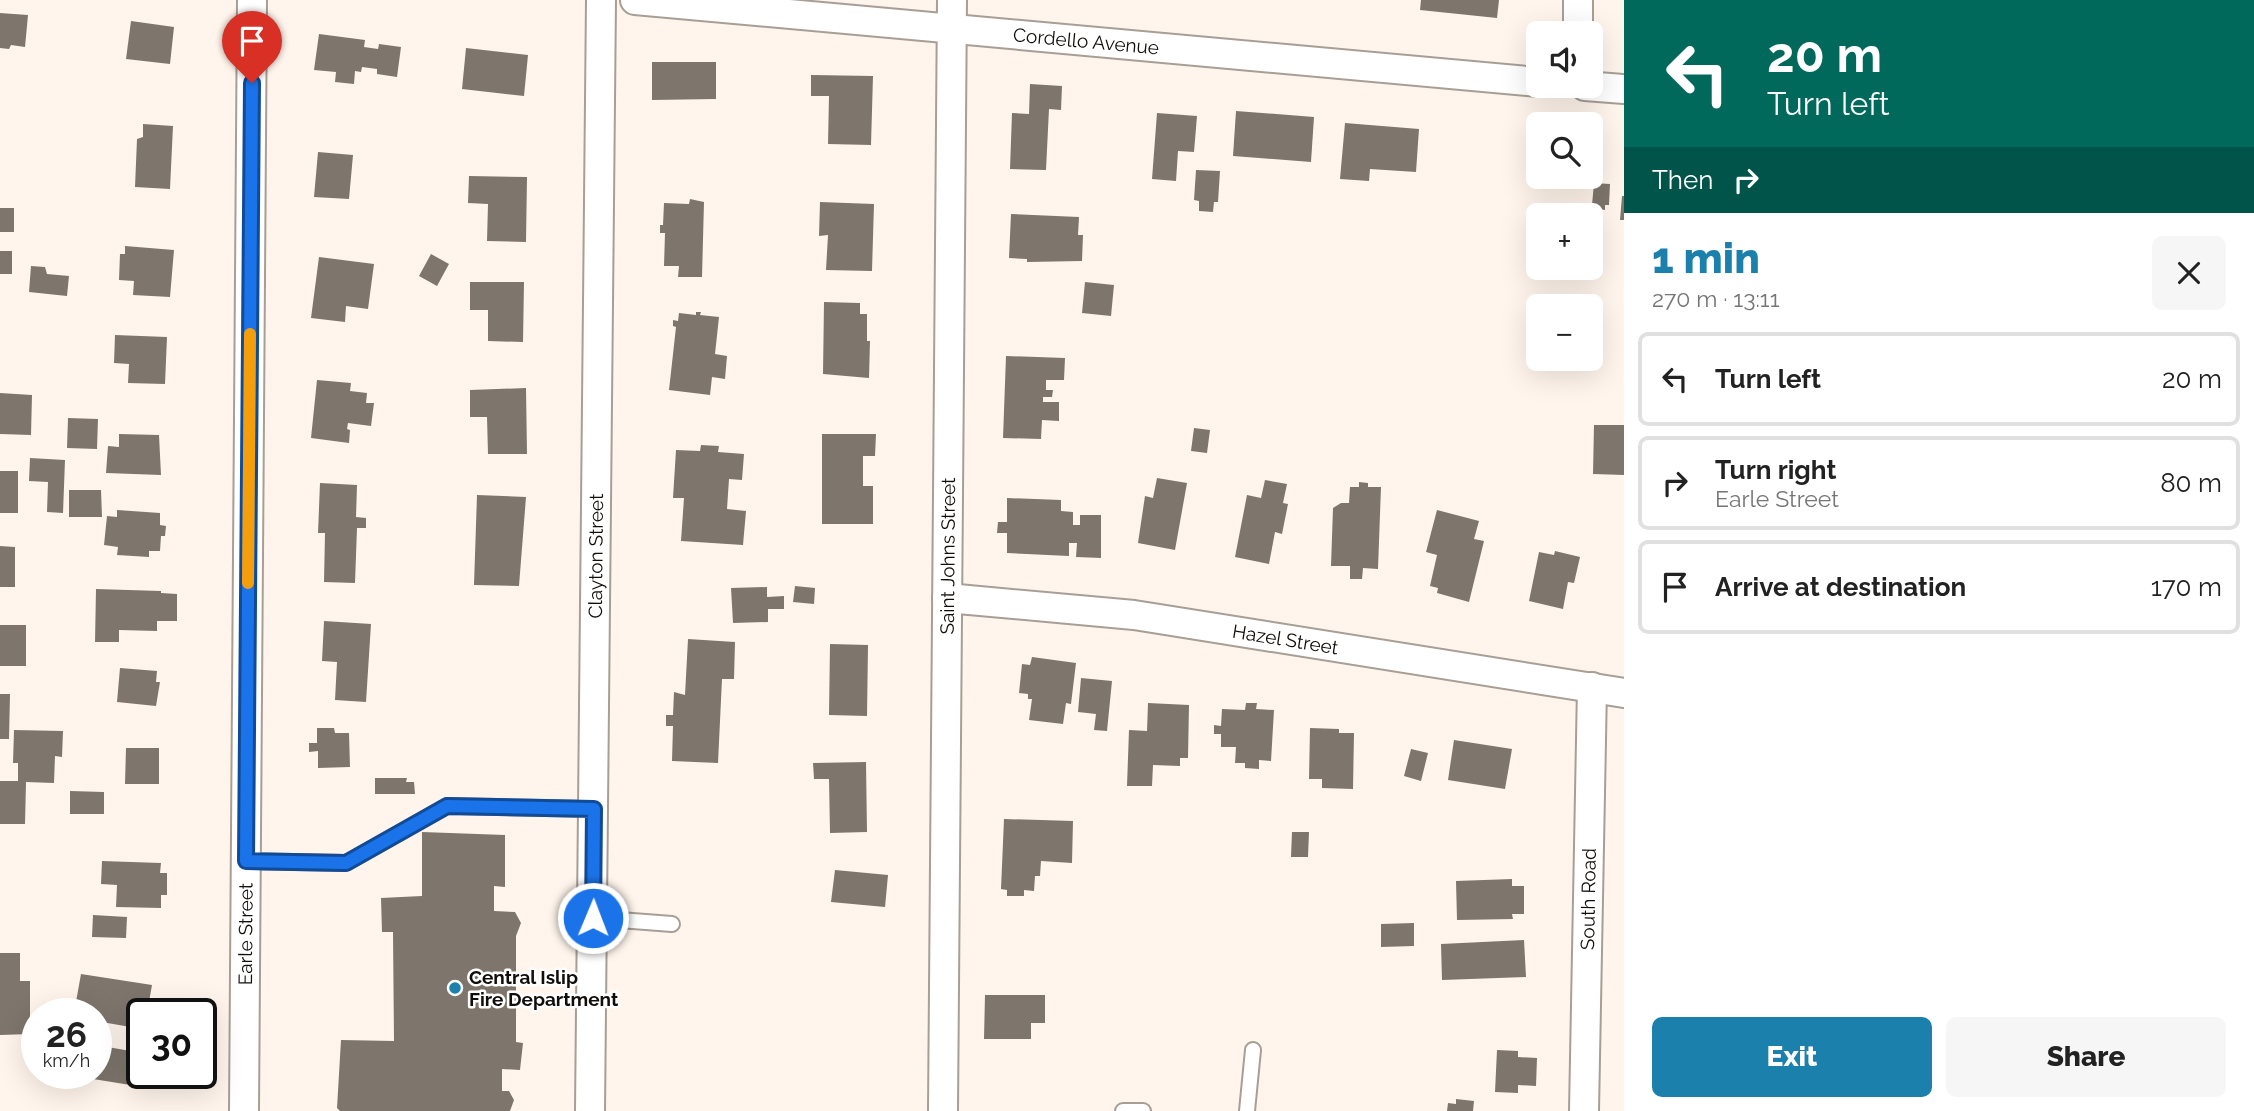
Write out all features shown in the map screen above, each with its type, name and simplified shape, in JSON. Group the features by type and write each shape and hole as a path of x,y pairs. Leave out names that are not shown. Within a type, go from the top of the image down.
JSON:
{"street":[{"name":"Earle Street","path":"244,1111 253,0"},
{"name":"Clayton Street","path":"590,1111 601,0"},
{"name":"Cordello Avenue","path":"635,0 1526,81"},
{"name":"Saint Johns Street","path":"943,1111 952,0"},
{"path":"1577,21 1578,0"},
{"path":"1603,87 1624,89"},
{"name":"Hazel Street","path":"947,598 1134,615 1624,692"},
{"name":"South Road","path":"1584,1111 1592,687"}],"lane":[{"path":"246,861 346,863 447,806 594,809"},
{"path":"593,918 672,924"},
{"path":"1247,1111 1253,1050"},
{"path":"1124,1111 1143,1111"}],"building":[{"path":"1421,0 1499,0 1497,18 1420,10"},
{"path":"0,13 28,15 25,47 11,45 9,49 0,48"},
{"path":"131,21 174,27 170,64 126,59"},
{"path":"319,34 365,40 364,47 378,49 379,44 401,47 397,77 377,74 377,69 362,67 361,72 355,71 354,84 335,82 336,72 314,70"},
{"path":"466,48 528,55 524,96 462,89"},
{"path":"652,62 716,62 716,99 652,100"},
{"path":"811,75 873,76 871,145 828,144 829,96 811,96"},
{"path":"1030,84 1062,86 1061,110 1049,109 1046,170 1010,169 1012,113 1029,114"},
{"path":"1236,111 1314,117 1311,162 1233,156"},
{"path":"1157,113 1197,116 1194,152 1178,151 1176,181 1152,179"},
{"path":"1345,123 1419,129 1416,172 1370,169 1369,181 1340,179"},
{"path":"143,124 173,126 170,189 135,187 137,139 143,137"},
{"path":"318,152 353,155 349,199 314,197"},
{"path":"1196,170 1220,171 1218,202 1214,202 1213,212 1199,211 1199,201 1194,200"},
{"path":"469,176 527,177 526,242 487,241 488,204 468,203"},
{"path":"1603,184 1610,184 1609,205 1605,205 1605,210 1603,203 1592,203 1593,189 1603,189"},
{"path":"1622,196 1624,220 1620,220"},
{"path":"690,199 704,202 702,277 678,277 679,266 664,266 665,233 660,233 660,225 663,225 664,203 689,204"},
{"path":"820,202 874,204 872,271 826,270 828,235 819,236"},
{"path":"0,208 14,208 14,232 0,232"},
{"path":"1011,214 1079,217 1078,235 1083,235 1082,261 1027,262 1027,259 1009,258"},
{"path":"125,246 174,250 170,297 133,295 134,281 119,280 120,254 125,254"},
{"path":"0,251 12,251 12,274 0,274"},
{"path":"431,254 449,264 437,286 419,276"},
{"path":"319,257 374,264 368,309 346,306 345,322 311,318"},
{"path":"31,266 45,267 47,274 69,276 67,296 29,292"},
{"path":"470,282 524,282 523,342 488,341 488,310 470,310"},
{"path":"1085,282 1114,285 1111,316 1082,313"},
{"path":"824,302 860,303 860,314 867,314 867,341 870,341 869,378 823,374"},
{"path":"696,312 719,317 715,354 727,356 725,379 712,377 710,395 669,390 676,327 673,326 673,320 678,321 679,313 696,315"},
{"path":"115,335 167,337 165,384 128,383 129,364 114,363"},
{"path":"1006,356 1065,358 1064,380 1046,380 1046,390 1053,390 1052,397 1043,397 1043,402 1059,402 1059,421 1042,420 1041,439 1003,438"},
{"path":"317,380 351,383 350,391 367,393 366,403 374,403 371,426 348,423 349,443 311,438"},
{"path":"526,388 527,454 488,454 487,417 470,417 470,390"},
{"path":"0,393 32,395 31,435 0,434"},
{"path":"68,418 98,419 97,449 67,448"},
{"path":"1594,425 1624,425 1624,475 1593,474"},
{"path":"1194,428 1210,430 1207,453 1191,451"},
{"path":"119,434 159,435 161,475 106,473 108,446 119,447"},
{"path":"822,434 876,434 875,456 863,456 863,486 873,486 873,524 822,524"},
{"path":"701,445 719,446 718,452 744,454 742,480 729,479 727,509 746,511 743,545 681,541 684,498 673,498 676,450 700,451"},
{"path":"30,458 65,460 63,513 47,512 48,482 29,481"},
{"path":"0,471 18,471 18,513 0,513"},
{"path":"1157,478 1187,483 1175,550 1138,543 1145,496 1153,498"},
{"path":"1265,480 1287,484 1283,503 1288,504 1282,534 1275,532 1269,564 1235,557 1247,495 1261,498"},
{"path":"1359,482 1368,483 1368,487 1381,487 1378,569 1363,568 1362,579 1350,579 1350,566 1331,566 1333,508 1341,503 1349,503 1350,487 1359,487"},
{"path":"320,483 357,485 356,517 366,518 366,528 357,528 355,583 324,582 325,533 318,533"},
{"path":"69,490 101,490 102,517 69,517"},
{"path":"477,495 526,497 519,586 474,585"},
{"path":"1007,498 1061,500 1061,511 1073,512 1073,525 1080,525 1080,515 1101,515 1101,558 1076,557 1077,543 1069,543 1069,556 1007,553 1007,533 997,533 998,522 1007,522"},
{"path":"117,510 160,513 160,525 166,526 165,536 161,536 160,551 149,551 149,557 117,555 118,547 104,545 107,516 117,517"},
{"path":"1437,510 1479,521 1474,539 1484,541 1469,602 1437,593 1438,588 1430,586 1437,555 1426,552"},
{"path":"0,546 15,547 15,587 0,587"},
{"path":"1555,551 1580,557 1574,583 1568,582 1563,609 1529,601 1539,552 1554,555"},
{"path":"795,586 815,588 814,604 793,602"},
{"path":"767,587 767,597 784,596 784,609 768,609 768,622 733,623 731,588"},
{"path":"96,589 177,594 177,621 157,621 157,631 119,630 119,642 95,642"},
{"path":"324,621 371,624 366,702 335,700 337,662 322,661"},
{"path":"0,625 26,625 26,666 0,666"},
{"path":"688,639 735,642 734,679 722,679 718,763 672,761 673,726 666,726 666,715 673,715 674,692 685,695"},
{"path":"830,644 868,645 867,716 829,715"},
{"path":"1032,657 1076,663 1071,704 1066,703 1063,724 1029,720 1032,699 1028,699 1028,694 1019,693 1022,664 1030,665"},
{"path":"120,668 157,671 156,682 160,682 156,706 117,702"},
{"path":"1081,678 1112,681 1107,731 1094,730 1096,714 1078,712"},
{"path":"0,694 10,694 9,739 0,739"},
{"path":"1148,703 1189,705 1188,758 1180,758 1180,766 1153,765 1152,786 1127,786 1129,730 1147,731"},
{"path":"1246,703 1257,703 1256,709 1274,710 1271,761 1259,760 1259,769 1245,768 1245,763 1235,763 1236,747 1221,747 1221,734 1214,734 1214,725 1221,726 1222,709 1245,710"},
{"path":"317,728 334,728 335,733 349,733 350,767 318,768 318,751 309,752 309,743 317,743"},
{"path":"1310,728 1339,729 1339,733 1354,733 1353,789 1322,788 1322,779 1309,779"},
{"path":"14,730 63,731 62,757 55,756 54,783 26,782 25,824 0,824 0,781 18,781 18,763 13,763"},
{"path":"1454,740 1512,749 1505,789 1448,780"},
{"path":"126,748 159,748 159,784 125,784"},
{"path":"1411,749 1428,753 1421,781 1404,776"},
{"path":"866,762 867,832 830,833 829,779 814,779 813,763"},
{"path":"375,778 407,778 406,782 414,782 415,794 375,794"},
{"path":"70,791 104,792 104,814 70,814"},
{"path":"1004,819 1073,821 1072,863 1041,861 1040,876 1035,876 1034,891 1024,890 1024,896 1007,896 1007,890 1001,889"},
{"name":"Central Islip Fire Department","path":"422,832 505,835 505,887 494,886 494,911 515,912 521,923 516,936 516,1042 523,1043 520,1070 502,1069 502,1091 509,1091 514,1100 510,1111 340,1111 337,1108 341,1040 394,1041 393,932 382,932 381,898 422,896"},
{"path":"1292,832 1309,832 1308,857 1291,857"},
{"path":"102,861 161,863 160,873 167,873 167,895 161,895 161,908 116,907 117,885 101,884"},
{"path":"835,870 888,875 885,907 831,902"},
{"path":"1512,879 1512,886 1524,886 1524,914 1512,914 1513,919 1457,920 1456,881"},
{"path":"93,915 127,917 126,938 92,937"},
{"path":"1414,923 1414,946 1381,947 1381,924"},
{"path":"1524,940 1526,977 1442,980 1441,944"},
{"path":"0,953 20,953 20,981 30,981 30,998 21,998 21,1034 0,1035"},
{"path":"81,974 152,985 150,998 126,998 126,1026 112,1024 112,998 77,998"},
{"path":"985,995 1045,995 1045,1023 1031,1023 1031,1039 984,1039"},
{"path":"112,1048 126,1050 126,1084 112,1082"},
{"path":"1497,1050 1518,1051 1518,1057 1537,1058 1536,1086 1518,1085 1518,1093 1495,1092"},
{"path":"1456,1099 1474,1101 1473,1111 1447,1111 1448,1103 1456,1104"}],"slow traffic":[{"path":"248,583 250,334"}],"place":[{"name":"Central Islip Fire Department","path":"455,988"}],"route":[{"path":"252,83 246,861 346,863 447,806 594,809 593,918"}]}
